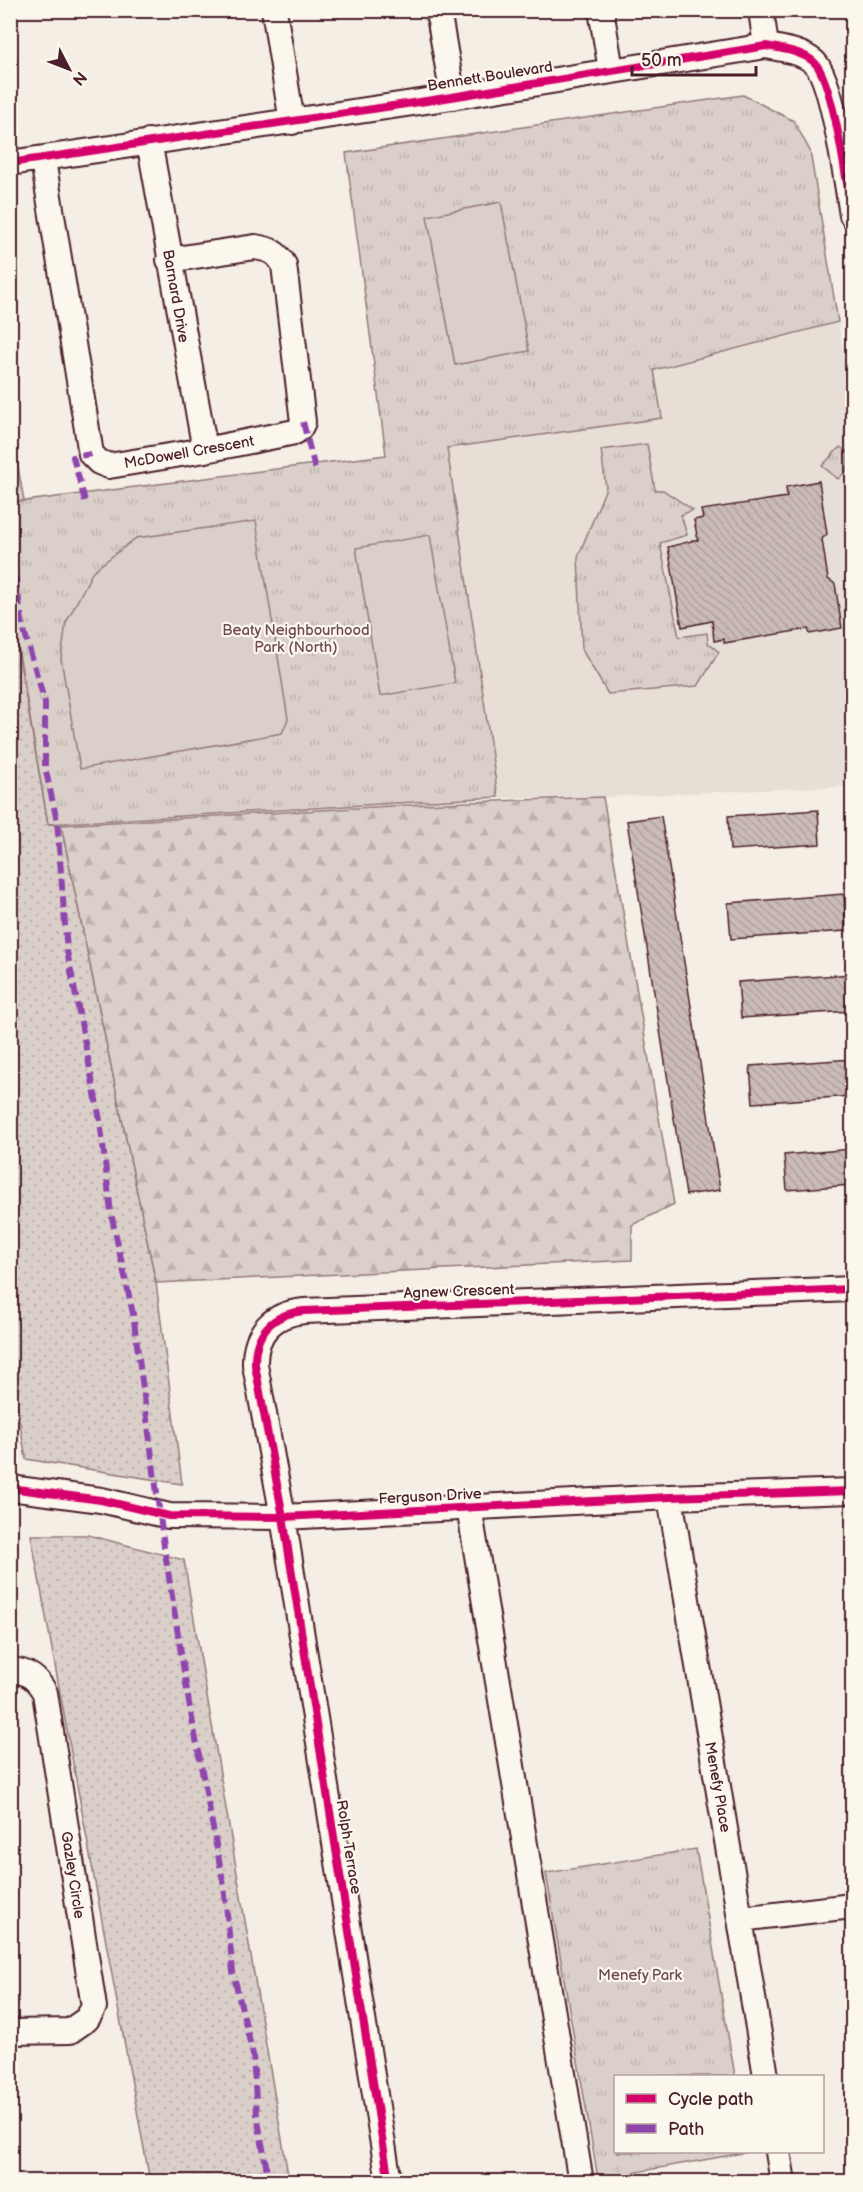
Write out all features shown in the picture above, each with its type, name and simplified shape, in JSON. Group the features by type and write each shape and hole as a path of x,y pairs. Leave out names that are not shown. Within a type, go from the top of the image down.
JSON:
{"street":[{"path":"274,10 292,122"},
{"path":"438,10 453,97"},
{"path":"601,10 611,70"},
{"path":"761,10 766,46"},
{"name":"Bennett Boulevard","path":"10,163 292,122 766,46 804,56 816,64 830,96 852,215"},
{"name":"Barnard Drive","path":"149,141 204,450"},
{"name":"McDowell Crescent","path":"43,160 91,454 99,462 109,466 294,432 303,422 284,265 279,257 269,249 255,247 169,260"},
{"name":"Agnew Crescent","path":"283,1517 254,1350 261,1335 272,1322 286,1313 852,1289"},
{"name":"Ferguson Drive","path":"10,1488 101,1500 170,1516 283,1517 670,1497 852,1491"},
{"name":"Menefy Place","path":"670,1497 766,2075"},
{"path":"469,1507 581,2181"},
{"name":"Rolph Terrace","path":"283,1517 389,2181"},
{"name":"Gazley Circle","path":"10,1670 27,1673 38,1681 45,1693 94,2007 87,2019 70,2031 10,2032"},
{"path":"740,1919 852,1906"},
{"path":"778,2153 783,2181"}],"shaded area":[{"path":"838,322 852,401 852,786 603,797 498,798 447,448 662,418 654,370"}],"green space":[{"name":"Beaty Neighbourhood Park (North)","path":"743,95 794,121 810,151 838,322 654,370 662,418 447,448 498,797 48,824 11,606 10,503 386,455 346,153"},
{"path":"501,202 529,351 455,365 427,216"},
{"path":"10,421 24,501 11,503 10,503"},
{"path":"647,444 655,490 663,490 693,510 681,515 687,535 660,543 679,637 707,633 708,643 719,652 698,686 608,694 582,650 578,557 606,488 601,450"},
{"path":"840,447 847,452 847,470 838,479 822,466"},
{"path":"256,521 288,719 282,733 80,769 61,659 66,623 93,571 136,538"},
{"path":"430,535 455,683 380,696 356,548"},
{"path":"10,606 48,824 61,825 156,1283 182,1484 26,1459 10,1367"},
{"path":"603,797 674,1204 632,1225 632,1260 156,1283 61,825 443,803"},
{"path":"31,1535 88,1535 184,1560 289,2181 150,2181"},
{"name":"Menefy Park","path":"696,1849 735,2075 614,2075 614,2153 742,2153 598,2179 546,1873"}],"building":[{"path":"819,481 827,534 822,539 828,579 835,584 842,628 810,634 808,629 724,643 724,639 714,641 712,621 682,627 668,547 698,540 694,520 703,518 701,510 787,497 786,487"},
{"path":"818,810 820,844 730,850 728,816"},
{"path":"661,816 720,1190 686,1195 627,821"},
{"path":"844,894 846,931 731,939 728,903"},
{"path":"852,974 852,1011 741,1018 738,982"},
{"path":"852,1059 852,1096 753,1103 750,1066"},
{"path":"852,1149 852,1185 787,1190 784,1155"}],"marked path":[{"path":"303,422 316,473"},
{"path":"85,501 73,457 91,454"},
{"path":"10,542 23,627 45,703 45,767 57,821 67,951 100,1120 111,1213 133,1314 164,1546 189,1703 224,1886 233,1972 253,2055 257,2115 269,2182"}],"cycle path":[{"path":"10,163 433,100 766,46 803,55 814,62 821,72 833,110 852,215"},
{"path":"389,2182 283,1517 255,1365 258,1343 262,1335 274,1321 283,1316 304,1311 852,1289"},
{"path":"10,1488 101,1500 169,1516 283,1517 670,1497 852,1491"}]}
